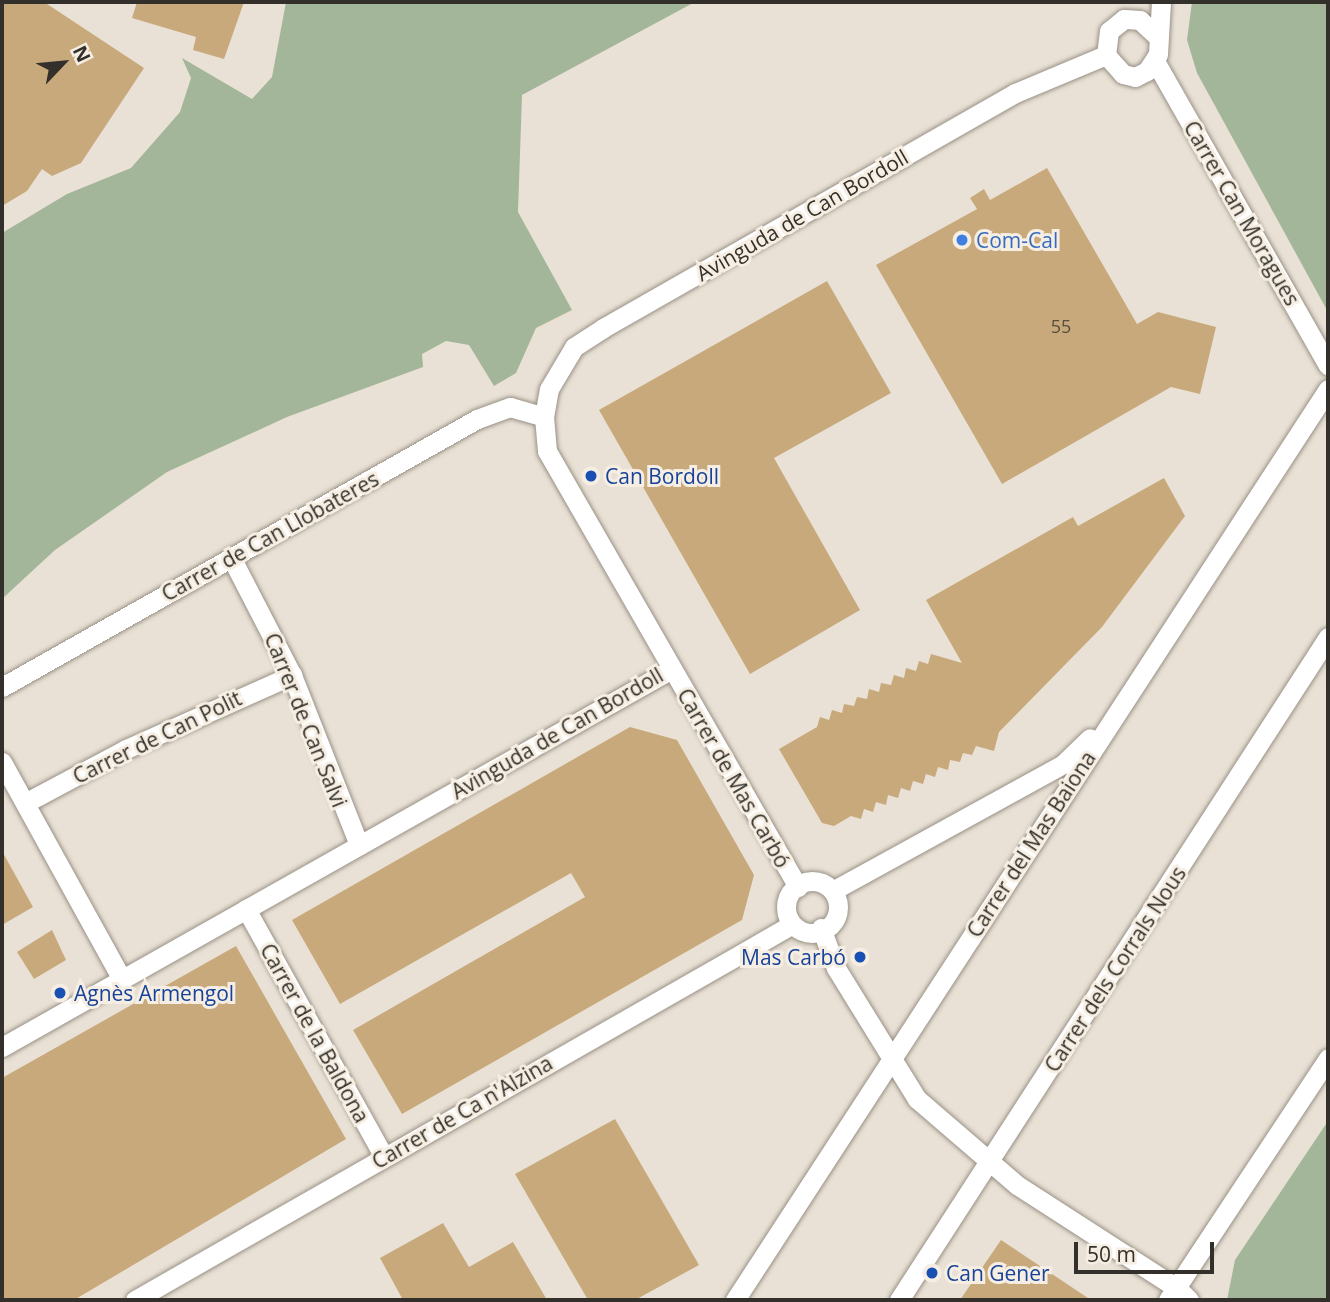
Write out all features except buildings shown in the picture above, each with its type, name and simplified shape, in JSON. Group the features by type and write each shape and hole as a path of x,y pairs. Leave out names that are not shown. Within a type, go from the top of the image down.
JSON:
{"street":[{"path":"1158,37 1140,10 1109,31 1106,55 1118,71 1135,77 1155,61 1158,37 1161,2"},
{"name":"Avinguda de Can Bordoll","path":"2,1047 670,670 547,451 544,417 549,389 574,346 1015,93 1106,55"},
{"name":"Carrer Can Moragues","path":"1155,61 1328,365"},
{"name":"Carrer del Mas Baiona","path":"735,1300 1328,389"},
{"name":"Carrer de Can Llobateres","path":"2,687 477,419 510,407 544,417"},
{"name":"Carrer de Can Salvi","path":"231,557 292,675 359,845"},
{"name":"Carrer dels Corrals Nous","path":"899,1300 1328,638"},
{"name":"Carrer de Mas Carbó","path":"670,670 798,887"},
{"name":"Carrer de Can Polit","path":"24,803 126,749 292,675"},
{"path":"834,890 1063,764 1113,716"},
{"path":"2,762 122,979"},
{"path":"811,881 834,890 838,909 833,921 821,928 802,932 791,925 785,907 798,887 811,881"},
{"name":"Carrer de la Baldona","path":"246,909 384,1157"},
{"name":"Carrer de Ca n'Alzina","path":"135,1300 791,925"},
{"path":"821,928 836,968 916,1099 989,1163 1178,1296 1328,1058"}],"green space":[{"path":"286,2 695,2 522,95 518,212 572,310 536,328 516,373 494,386 469,345 446,341 422,354 423,367 287,417 167,472 55,550 2,599 2,233 67,194 131,168 180,112 191,78 182,58 252,99 272,77"},
{"path":"1192,2 1328,2 1328,312 1197,73 1187,40"},
{"path":"1328,1121 1328,1300 1227,1300 1235,1260"}],"place":[{"name":"Com-Cal","path":"962,240"},
{"name":"Can Bordoll","path":"591,476"},
{"name":"Mas Carbó","path":"860,957"},
{"name":"Agnès Armengol","path":"60,993"},
{"name":"Can Gener","path":"932,1273"}]}
